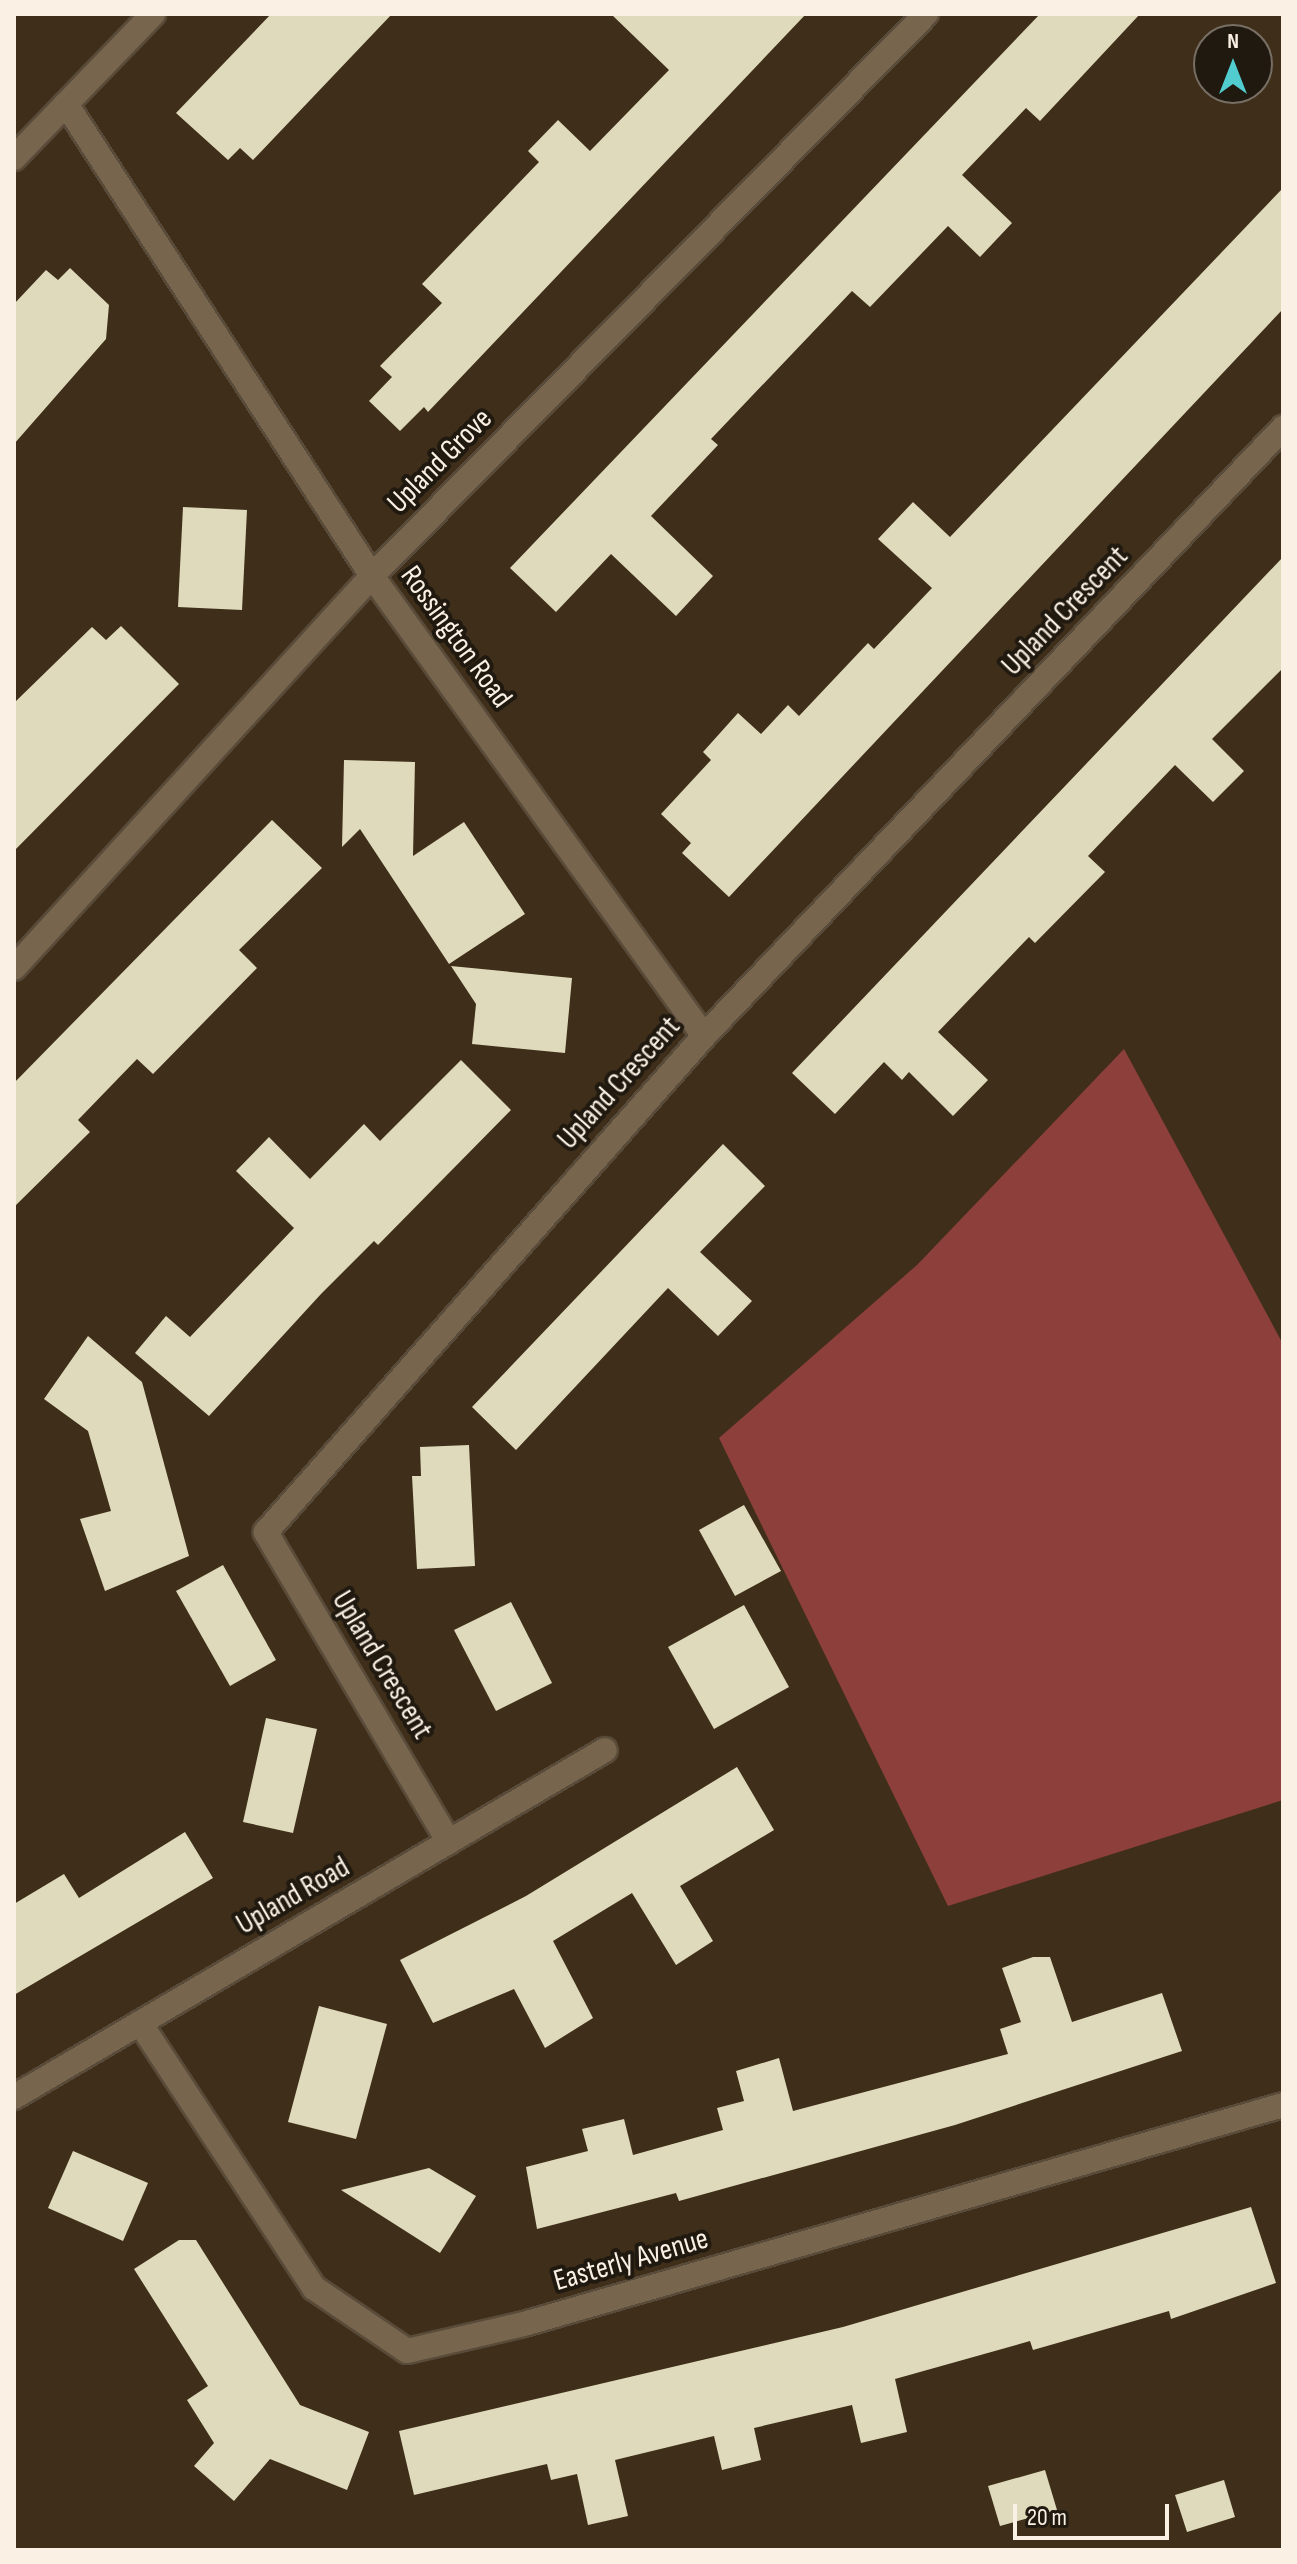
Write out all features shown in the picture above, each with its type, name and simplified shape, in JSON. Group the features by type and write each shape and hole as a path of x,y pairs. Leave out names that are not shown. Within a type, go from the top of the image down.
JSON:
{"street":[{"path":"14,158 153,14"},
{"name":"Upland Grove","path":"14,968 372,576 926,14"},
{"name":"Rossington Road","path":"66,104 372,576 704,1036"},
{"name":"Upland Crescent","path":"449,1842 266,1532 704,1036 1283,428"},
{"name":"Upland Road","path":"14,2097 605,1750"},
{"name":"Easterly Avenue","path":"140,2023 314,2288 407,2351 539,2320 1283,2105"}],"shaded area":[{"path":"1124,1049 1283,1344 1283,1800 948,1906 719,1438 917,1265"}],"building":[{"path":"271,14 392,14 253,160 240,148 228,160 176,113"},
{"path":"611,14 806,14 428,412 424,407 400,431 369,401 392,377 380,366 442,303 422,284 539,162 528,151 558,120 590,151 669,70"},
{"path":"1040,14 1140,14 1040,121 1026,108 962,175 1012,223 980,257 948,226 870,307 852,291 711,439 718,445 651,516 713,576 676,616 611,554 556,612 510,568"},
{"path":"1283,188 1283,309 729,897 682,853 691,843 661,814 711,760 703,752 738,713 761,734 788,705 799,716 868,643 874,649 932,588 878,539 913,502 950,537"},
{"path":"70,268 109,305 106,339 14,444 14,304 46,270 58,280"},
{"path":"183,507 247,510 242,610 178,607"},
{"path":"1283,557 1283,668 1212,739 1244,771 1213,802 1175,765 1088,856 1105,872 1035,943 1029,937 938,1032 988,1080 953,1116 909,1072 902,1080 884,1062 835,1114 792,1073"},
{"path":"121,626 179,684 14,851 14,703 92,627 106,640"},
{"path":"344,760 415,762 413,856 464,822 525,914 449,964 360,829 342,847"},
{"path":"272,820 322,868 239,950 257,968 153,1074 137,1059 78,1120 90,1132 14,1207 14,1083"},
{"path":"451,966 572,978 565,1053 472,1044 476,1004"},
{"path":"461,1060 511,1110 378,1245 374,1241 321,1294 209,1416 135,1353 166,1316 190,1337 294,1228 236,1171 269,1137 310,1179 364,1124 380,1141"},
{"path":"723,1144 765,1186 700,1252 752,1301 718,1336 668,1288 516,1450 472,1407"},
{"path":"88,1336 142,1382 189,1556 105,1591 80,1519 111,1511 88,1431 44,1399"},
{"path":"469,1445 475,1566 417,1569 412,1476 421,1476 420,1447"},
{"path":"744,1505 781,1571 735,1596 699,1530"},
{"path":"223,1565 276,1660 230,1686 176,1591"},
{"path":"511,1602 552,1683 496,1711 454,1630"},
{"path":"744,1605 789,1687 714,1729 668,1647"},
{"path":"266,1718 317,1729 293,1833 243,1822"},
{"path":"737,1767 774,1830 680,1886 713,1941 676,1965 632,1893 553,1941 593,2018 545,2048 514,1989 433,2023 400,1960 526,1896"},
{"path":"185,1832 213,1878 14,1995 14,1904 64,1874 79,1898"},
{"path":"1033,1957 1050,1957 1072,2022 1162,1993 1182,2051 955,2125 679,2201 676,2193 537,2229 526,2167 588,2151 582,2129 624,2119 633,2155 723,2130 717,2108 744,2101 736,2071 779,2058 793,2111 1008,2054 1000,2029 1021,2022 1002,1968"},
{"path":"319,2006 387,2024 356,2139 288,2122"},
{"path":"73,2151 148,2183 123,2241 48,2208"},
{"path":"429,2168 476,2196 440,2253 341,2190"},
{"path":"1251,2207 1276,2283 1171,2319 1169,2311 1033,2350 1030,2341 895,2379 907,2432 861,2443 852,2405 754,2428 761,2460 722,2470 714,2436 615,2460 628,2516 588,2525 577,2474 551,2480 547,2464 414,2495 399,2431 843,2327"},
{"path":"179,2240 196,2240 300,2405 369,2432 347,2490 270,2459 234,2501 194,2466 214,2443 187,2400 208,2386 134,2269"},
{"path":"1045,2470 1057,2510 1000,2526 988,2486"},
{"path":"1224,2480 1235,2517 1187,2532 1175,2495"}]}
